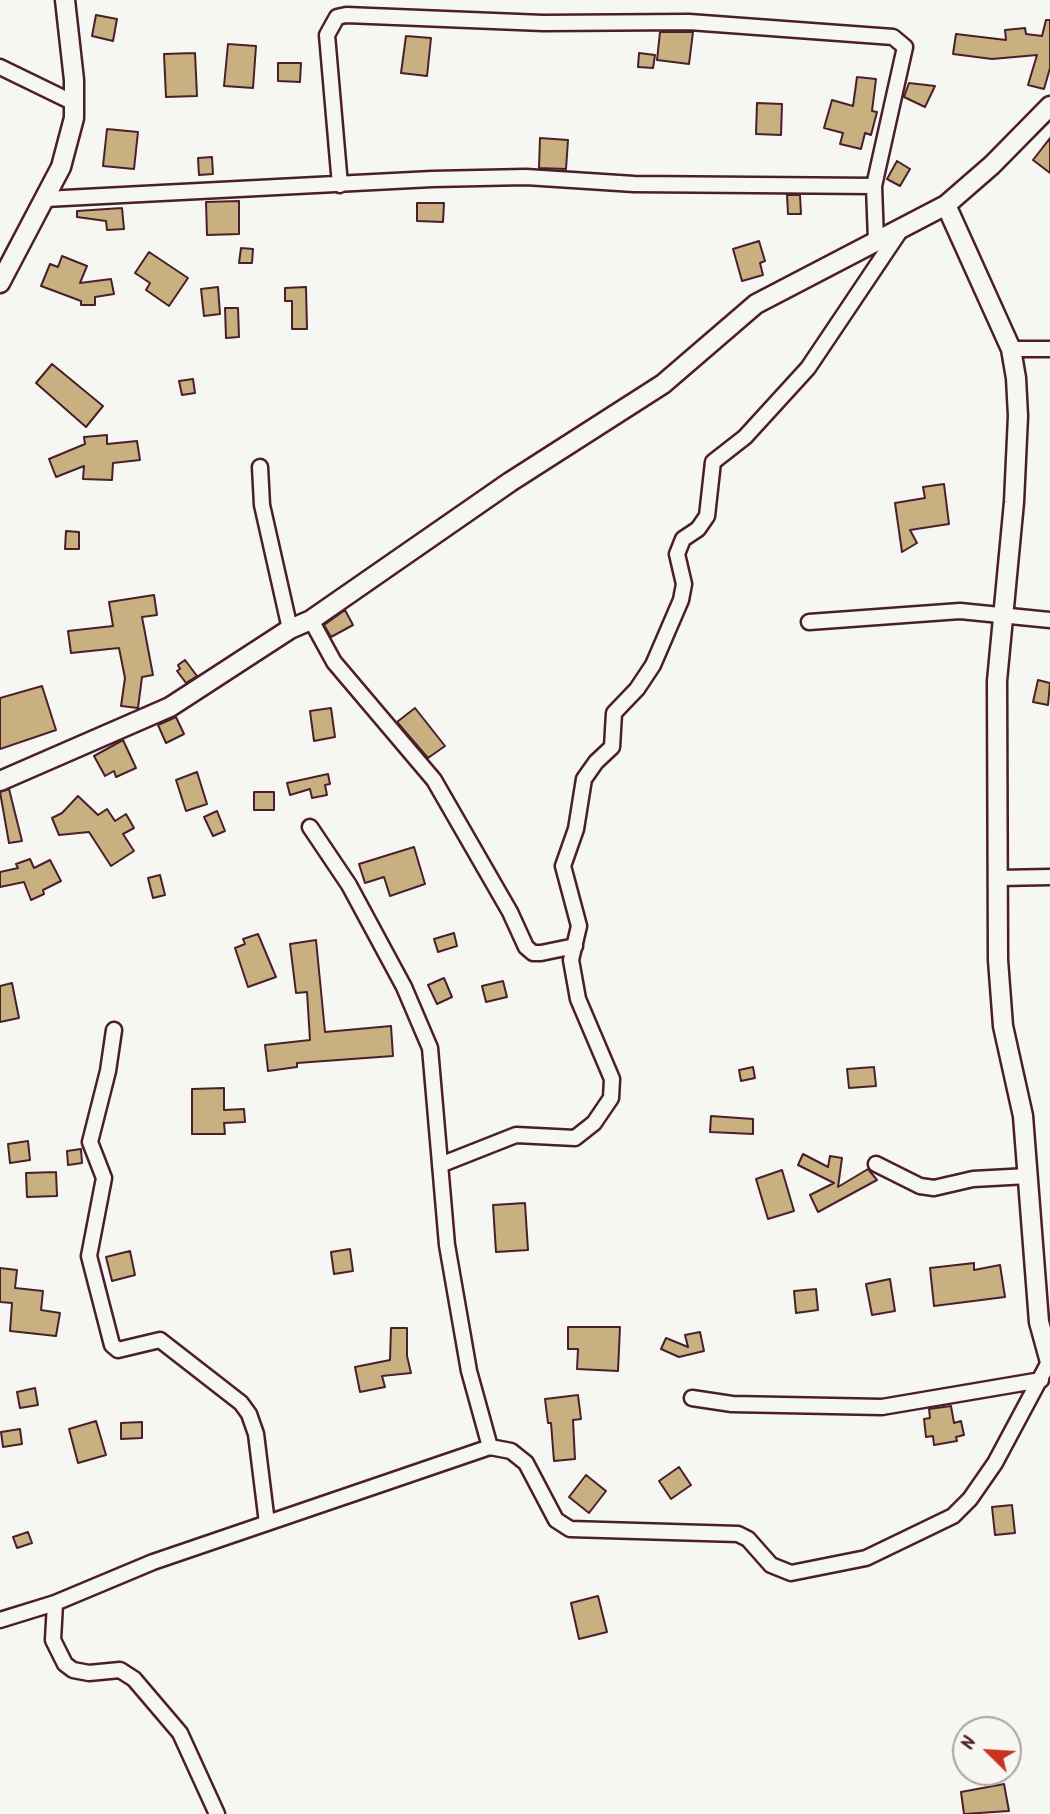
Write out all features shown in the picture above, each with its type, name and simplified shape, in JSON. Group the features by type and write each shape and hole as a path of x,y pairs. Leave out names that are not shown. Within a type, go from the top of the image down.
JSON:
{"street":[{"path":"0,283 61,167 74,118 65,0"},
{"path":"340,185 327,34 337,18 346,15 542,23 689,22 893,37 905,47 874,186 876,242"},
{"path":"0,67 74,103"},
{"path":"0,781 170,707 290,629 311,620 510,482 663,384 756,304 946,205 992,165 1050,106"},
{"path":"45,200 526,177 634,184 874,186"},
{"path":"0,1620 55,1603 153,1562 490,1447 511,1451 526,1463 556,1520 570,1529 738,1534 748,1539 771,1564 782,1570 813,1571 866,1558 953,1516 982,1484 1050,1362 1039,1322 1023,1116 1001,1005 998,960 997,681 1014,502 1018,416 1011,349 946,205"},
{"path":"440,1166 516,1135 575,1138 587,1130 605,1109 613,1086 578,999 571,960 579,926 563,866 576,829 584,779 596,762 612,747 614,713 637,689 653,665 681,600 684,584 677,554 683,539 698,529 707,516 713,462 745,437 808,368 900,231"},
{"path":"1011,349 1050,349"},
{"path":"260,467 262,505 290,629"},
{"path":"809,622 960,611 1050,620"},
{"path":"311,620 334,662 435,780 510,912 526,947 533,953 541,953 575,946"},
{"path":"310,827 349,885 421,1023 432,1059 447,1245 469,1371 490,1447"},
{"path":"999,878 1050,877"},
{"path":"114,1030 108,1071 90,1142 104,1178 89,1256 112,1345 118,1350 160,1340 241,1404 249,1414 256,1434 267,1523"},
{"path":"876,1164 920,1186 934,1188 973,1179 1028,1176"},
{"path":"692,1398 732,1404 882,1407 1041,1380"},
{"path":"55,1603 53,1640 65,1664 73,1670 89,1673 120,1670 134,1679 180,1733 217,1814"}],"building":[{"path":"96,15 117,19 113,41 92,36"},
{"path":"1046,20 1050,20 1050,68 1044,89 1028,85 1037,55 992,59 953,54 956,34 1006,40 1005,30 1025,28 1026,34 1042,36"},
{"path":"660,32 693,32 689,64 657,60"},
{"path":"406,36 431,38 427,76 401,73"},
{"path":"228,44 256,46 253,88 224,86"},
{"path":"195,53 197,96 166,97 164,54"},
{"path":"639,53 655,55 653,68 638,67"},
{"path":"278,63 301,63 300,82 278,81"},
{"path":"857,77 876,79 872,111 877,112 871,135 865,133 861,149 840,144 843,133 824,128 832,100 853,106"},
{"path":"909,83 935,86 925,107 904,97"},
{"path":"757,103 782,104 781,135 756,134"},
{"path":"107,129 138,132 134,169 103,166"},
{"path":"540,138 568,140 566,169 539,168"},
{"path":"1050,138 1050,173 1033,160"},
{"path":"212,157 213,174 199,175 198,158"},
{"path":"897,161 910,169 900,186 887,179"},
{"path":"787,195 800,195 801,214 788,214"},
{"path":"239,201 239,234 207,235 206,202"},
{"path":"417,203 444,203 443,222 417,221"},
{"path":"122,208 124,229 107,230 106,221 77,217 77,211"},
{"path":"759,241 765,261 760,263 763,275 742,281 733,249"},
{"path":"241,248 253,249 252,263 239,263"},
{"path":"149,252 188,278 169,306 146,290 150,283 135,273"},
{"path":"62,256 87,266 80,283 111,279 114,294 95,297 95,305 81,305 81,301 41,286 50,264 58,267"},
{"path":"218,287 220,314 204,316 201,289"},
{"path":"306,287 307,329 292,329 292,301 285,301 285,288"},
{"path":"225,308 238,308 239,337 226,338"},
{"path":"52,364 103,406 86,427 36,383"},
{"path":"193,379 195,393 182,395 179,381"},
{"path":"107,435 107,444 137,441 140,460 113,463 112,480 83,479 84,466 56,477 49,459 85,444 84,437"},
{"path":"944,484 949,524 910,530 917,543 902,552 895,503 925,498 923,487"},
{"path":"66,531 79,532 79,549 65,549"},
{"path":"154,595 157,615 142,617 153,675 142,677 138,708 121,706 125,678 119,648 71,653 68,631 113,626 109,602"},
{"path":"345,610 353,625 331,637 324,625"},
{"path":"185,660 197,676 186,683 177,671 180,669 178,665"},
{"path":"1038,680 1050,683 1048,705 1033,702"},
{"path":"42,686 56,730 0,749 0,698"},
{"path":"331,708 335,737 314,741 310,711"},
{"path":"415,708 445,746 428,758 397,722"},
{"path":"176,717 184,734 166,743 158,725"},
{"path":"123,740 136,768 116,777 114,771 105,776 94,756"},
{"path":"197,772 207,804 186,811 176,780"},
{"path":"328,774 330,784 325,785 327,795 312,798 310,789 290,795 287,783"},
{"path":"9,789 22,841 9,843 0,792"},
{"path":"254,792 274,792 274,810 254,810"},
{"path":"78,796 98,815 107,809 115,821 126,814 134,828 123,834 134,851 111,866 89,832 59,835 52,818 62,813"},
{"path":"217,811 225,831 213,836 204,817"},
{"path":"414,847 425,884 390,896 384,877 365,883 359,864"},
{"path":"30,859 34,868 50,860 61,881 31,900 24,882 0,887 0,872 18,868 16,864"},
{"path":"160,875 165,895 153,898 148,878"},
{"path":"454,933 457,946 438,952 434,939"},
{"path":"258,934 276,977 248,987 235,948 245,944 243,939"},
{"path":"316,940 325,1032 391,1026 393,1056 297,1063 297,1067 268,1071 265,1045 310,1040 307,992 296,993 290,944"},
{"path":"444,978 452,997 437,1004 428,985"},
{"path":"503,981 507,997 486,1002 482,986"},
{"path":"12,983 19,1018 0,1022 0,986"},
{"path":"753,1067 755,1078 741,1081 739,1070"},
{"path":"874,1067 876,1086 849,1088 847,1069"},
{"path":"224,1088 224,1110 244,1109 245,1122 224,1123 225,1134 192,1134 192,1089"},
{"path":"711,1116 753,1119 753,1134 710,1132"},
{"path":"28,1141 30,1160 10,1163 8,1144"},
{"path":"81,1149 82,1163 68,1165 67,1151"},
{"path":"803,1154 828,1167 830,1156 842,1158 838,1187 868,1169 877,1180 818,1212 810,1195 834,1183 798,1165"},
{"path":"782,1170 794,1211 768,1219 756,1179"},
{"path":"56,1172 57,1196 27,1197 26,1173"},
{"path":"525,1203 528,1250 496,1252 493,1205"},
{"path":"350,1249 353,1271 334,1274 331,1252"},
{"path":"130,1251 135,1275 112,1281 106,1257"},
{"path":"974,1263 974,1270 1000,1265 1005,1297 934,1306 930,1268"},
{"path":"0,1268 17,1270 15,1288 43,1291 41,1310 60,1313 56,1336 10,1331 12,1303 0,1302"},
{"path":"890,1279 895,1311 872,1315 866,1284"},
{"path":"816,1289 818,1310 796,1313 794,1291"},
{"path":"568,1327 620,1327 618,1371 577,1369 578,1349 568,1349"},
{"path":"391,1328 407,1328 407,1356 411,1373 382,1376 385,1387 360,1392 355,1367 390,1360"},
{"path":"700,1332 704,1351 679,1357 661,1349 666,1338 688,1347 685,1335"},
{"path":"35,1388 38,1405 20,1408 17,1392"},
{"path":"578,1395 581,1419 573,1420 575,1459 554,1461 551,1423 548,1423 545,1399"},
{"path":"951,1406 954,1423 961,1421 964,1435 956,1437 957,1441 934,1445 933,1436 926,1437 924,1419 930,1418 929,1409"},
{"path":"96,1421 106,1455 78,1463 69,1429"},
{"path":"142,1422 142,1438 121,1439 121,1423"},
{"path":"20,1429 22,1444 3,1447 1,1432"},
{"path":"679,1467 691,1485 671,1499 659,1481"},
{"path":"586,1475 606,1491 589,1513 569,1497"},
{"path":"1012,1505 1015,1533 995,1535 992,1507"},
{"path":"28,1532 32,1543 17,1548 13,1537"},
{"path":"598,1596 607,1632 579,1639 571,1603"},
{"path":"1004,1786 1009,1811 964,1814 961,1792"}]}
